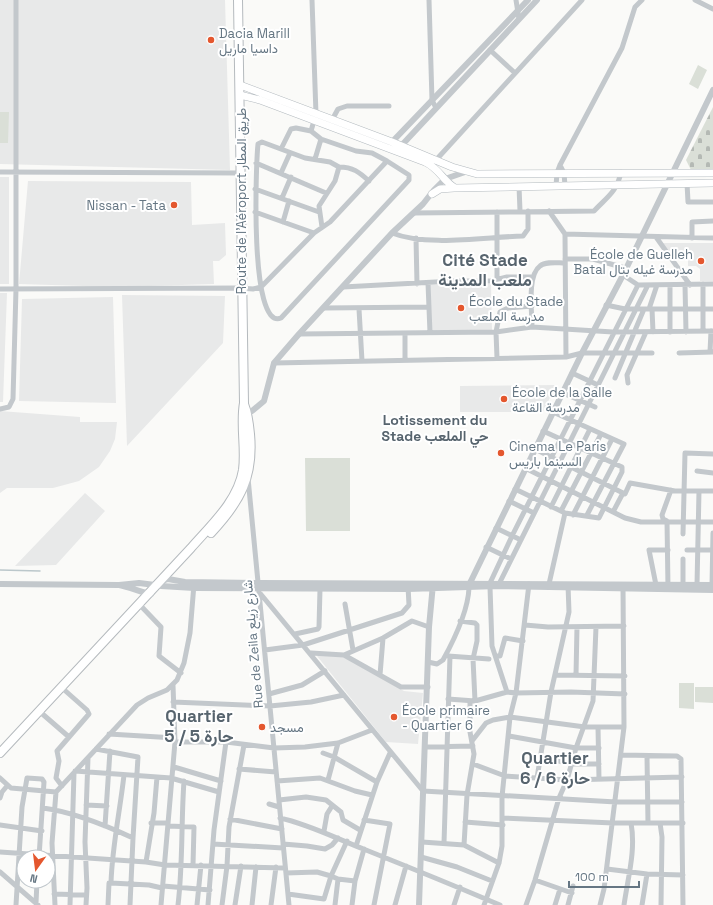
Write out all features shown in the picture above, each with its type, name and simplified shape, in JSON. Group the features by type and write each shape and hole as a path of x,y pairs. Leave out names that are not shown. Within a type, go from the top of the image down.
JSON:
{"main road":[{"name":"Route de l'Aéroport طريق المطار","path":"238,0 241,288 245,413 245,474"},
{"path":"240,85 433,166 455,188"},
{"path":"240,95 316,117 332,120 392,142 465,172 477,174 621,172 713,173"},
{"path":"432,194 440,190 455,188 713,183"},
{"path":"155,588 168,578 224,520 239,499 245,474"},
{"path":"0,758 221,514 245,474"},
{"path":"0,753 41,712"}],"street":[{"path":"0,409 9,406 13,399 16,289 16,0"},
{"path":"310,132 316,117 312,0"},
{"path":"429,0 432,100 436,108"},
{"path":"516,0 517,11 520,19"},
{"path":"528,0 392,142 392,150 400,146 537,0"},
{"path":"436,160 582,0"},
{"path":"565,186 560,165 622,48 634,7 642,0"},
{"path":"695,0 713,9"},
{"path":"490,50 515,73"},
{"path":"444,843 448,656 468,601 469,585 543,431 593,330 623,275 641,235 713,90"},
{"path":"332,120 338,110 347,106 389,106"},
{"path":"280,149 291,129 296,128 310,132 321,139 356,151 372,153 409,175 409,180 281,318 275,320 272,318 261,287 256,241 255,189 258,144 260,142 305,158 330,162 339,167 351,167 358,170 369,181"},
{"path":"315,159 321,139"},
{"path":"281,173 290,153"},
{"path":"0,289 253,289 261,287 314,234 330,222 387,161"},
{"path":"256,163 326,193"},
{"path":"322,227 319,206 335,181 339,167"},
{"path":"0,172 241,174"},
{"path":"245,413 252,412 264,401 274,363 299,334 392,233 432,194 445,179 465,172"},
{"path":"413,213 594,211 618,184 621,172"},
{"path":"556,186 561,173"},
{"path":"282,198 291,177"},
{"path":"687,183 688,202 713,202"},
{"path":"519,186 520,211"},
{"path":"255,189 319,212"},
{"path":"282,222 289,201"},
{"path":"392,233 402,237 416,238 476,239 523,236 526,234 529,223 528,211"},
{"path":"549,211 565,234 564,261 566,357"},
{"path":"255,212 314,234"},
{"path":"497,212 497,280"},
{"path":"692,238 692,222 713,221"},
{"path":"565,234 713,238"},
{"path":"656,237 688,285 685,309 686,332"},
{"path":"416,238 417,284"},
{"path":"532,327 533,277 539,266 545,263 593,259 625,268"},
{"path":"623,275 638,285 713,284"},
{"path":"343,287 491,281 507,277 533,277"},
{"path":"428,283 430,333"},
{"path":"703,284 704,331"},
{"path":"507,692 492,646 490,585 502,555 542,477 579,399 638,285"},
{"path":"499,585 648,285"},
{"path":"615,378 635,332 648,309 657,285"},
{"path":"670,285 670,332"},
{"path":"606,305 625,309 713,309"},
{"path":"497,358 496,332 498,316 503,309 532,306"},
{"path":"324,308 359,309 429,307"},
{"path":"359,309 362,361"},
{"path":"648,309 653,332"},
{"path":"299,334 360,332 496,332 532,327 614,332 712,331 712,352 679,353"},
{"path":"628,382 627,375 646,332"},
{"path":"405,333 405,360"},
{"path":"274,363 566,357 582,353 652,353"},
{"path":"572,373 598,385"},
{"path":"563,393 595,407"},
{"path":"553,412 624,444 587,515"},
{"path":"551,507 590,429"},
{"path":"515,489 551,507 573,515 587,515 600,518 605,508 622,468 543,431"},
{"path":"549,584 563,512 601,434"},
{"path":"573,515 612,439"},
{"path":"535,449 623,493"},
{"path":"683,534 685,453 713,454"},
{"path":"525,468 593,503 641,522 713,522"},
{"path":"697,471 713,472"},
{"name":"Rue de Zeila شارع زيلع","path":"245,474 259,588 289,905"},
{"path":"613,512 623,493 625,494 630,483 671,490 713,491"},
{"path":"668,587 667,521 663,519 662,515 671,490"},
{"path":"697,585 699,491"},
{"path":"509,501 534,513"},
{"path":"496,528 521,540"},
{"path":"712,587 713,533"},
{"path":"486,547 512,559"},
{"path":"656,585 649,550 668,550"},
{"path":"687,550 712,550"},
{"path":"683,559 683,585"},
{"path":"168,578 194,585"},
{"path":"0,584 119,584 139,582 155,588"},
{"path":"119,584 132,587 155,588 194,585 320,589 333,586"},
{"path":"529,585 549,584 568,586"},
{"path":"161,905 171,778 174,767 175,740 173,685 180,673 190,633 194,585"},
{"path":"259,588 469,585 712,587"},
{"path":"484,905 498,863 503,825 502,797 510,717 516,693 526,624 529,585"},
{"path":"623,587 656,585 668,587 697,585 712,587"},
{"path":"265,650 303,645 402,613 408,605 408,586"},
{"path":"419,905 429,627 433,586"},
{"path":"537,778 555,675 569,612 568,586"},
{"path":"600,905 614,823 622,755 625,694 623,587"},
{"path":"259,588 390,754 423,791 502,797 559,798 616,802 682,802"},
{"path":"295,634 318,629 320,589"},
{"path":"346,604 353,650"},
{"path":"140,605 161,627 159,656 180,673"},
{"path":"344,655 383,638 412,621 429,627"},
{"path":"460,621 477,624 477,641 473,658 473,702 470,732 473,764 467,795 464,844"},
{"path":"526,624 577,628 624,626"},
{"path":"526,905 536,880 559,798 568,780 576,748 585,727 594,692 596,627"},
{"path":"576,675 577,628"},
{"path":"380,675 383,638"},
{"path":"496,656 500,656 505,638 523,642"},
{"path":"310,653 344,655 401,687 428,687"},
{"path":"428,662 440,663 448,656 489,659"},
{"path":"269,694 302,684 325,671"},
{"path":"555,675 625,676"},
{"path":"52,849 56,792 109,734 142,701 173,685"},
{"path":"62,786 56,778 59,761 57,753 87,717 89,712 63,688"},
{"path":"448,700 473,702 507,692 594,692 625,694"},
{"path":"173,702 270,706 311,702 344,695"},
{"path":"41,712 69,738"},
{"path":"425,747 447,748 472,744 486,724 493,720 510,717 585,727 624,727"},
{"path":"598,727 599,779"},
{"path":"109,734 175,740 226,742 274,748 305,747 338,743 372,730"},
{"path":"509,736 576,748 599,748"},
{"path":"208,905 213,844 226,742"},
{"path":"328,780 338,743"},
{"path":"222,905 227,866 227,846 230,819 244,745"},
{"path":"96,748 137,756 130,905"},
{"path":"105,826 110,751"},
{"path":"323,753 334,757 377,782"},
{"path":"356,846 372,795 390,754"},
{"path":"622,755 678,757 682,761 683,905"},
{"path":"647,756 649,802 648,823"},
{"path":"540,757 572,764 599,764"},
{"path":"86,905 85,819 88,758"},
{"path":"473,764 505,776 568,780 618,780 682,777"},
{"path":"174,767 221,781"},
{"path":"239,769 276,772"},
{"path":"75,772 171,778 219,792"},
{"path":"70,905 72,815 75,772"},
{"path":"108,905 109,883 111,883 112,860 118,831 124,775"},
{"path":"146,862 155,804 157,777"},
{"path":"0,778 7,786 24,790 56,792"},
{"path":"20,849 26,778 43,780 44,792 40,849"},
{"path":"277,781 320,778 355,791 372,795"},
{"path":"178,905 182,865 184,781"},
{"path":"0,798 2,792 7,786"},
{"path":"279,800 299,797 326,800 341,812 344,820 360,830"},
{"path":"269,804 279,806"},
{"path":"86,805 107,806"},
{"path":"324,831 327,814 332,806"},
{"path":"43,808 55,809 85,819 133,838"},
{"path":"280,818 324,831 364,850 421,871 499,905"},
{"path":"503,818 614,823 683,823"},
{"path":"230,819 282,829"},
{"path":"364,820 390,824 374,905"},
{"path":"465,822 503,825"},
{"path":"624,905 634,839 631,822"},
{"path":"152,823 194,827 193,865"},
{"path":"660,824 662,837 660,874 661,905"},
{"path":"0,825 42,831"},
{"path":"213,844 227,846 308,846 325,849 332,845 338,838"},
{"path":"288,894 324,899 347,841"},
{"path":"422,842 464,844 498,863"},
{"path":"352,905 355,881 364,850"},
{"path":"0,852 16,854"},
{"path":"56,857 146,862 165,865 276,867 285,870 317,872 338,879 355,881"},
{"path":"421,857 492,881"},
{"path":"197,905 201,865"},
{"path":"235,905 241,866"},
{"path":"252,905 256,866"},
{"path":"395,905 406,866"},
{"path":"271,905 276,867"},
{"path":"607,869 647,874 683,875"},
{"path":"0,872 16,884"},
{"path":"642,905 647,874"},
{"path":"335,905 338,879"},
{"path":"536,880 572,893"},
{"path":"111,883 210,890"},
{"path":"568,905 573,886"},
{"path":"456,904 460,887"},
{"path":"16,905 17,889"},
{"path":"21,889 37,904"},
{"path":"37,889 37,904"},
{"path":"54,889 54,905"},
{"path":"555,905 560,889"},
{"path":"54,894 86,894"}],"shaded area":[{"path":"0,0 225,0 230,170 0,164"},
{"path":"0,177 9,177 9,284 0,284"},
{"path":"28,181 191,182 192,225 225,223 226,255 219,261 213,261 214,284 116,287 19,284"},
{"name":"École de Guelleh Batal مدرسة غيله بتال","path":"663,243 713,243 713,281 700,281 700,269 696,266 688,266 688,257 671,256"},
{"name":"École du Stade مدرسة الملعب","path":"491,284 492,330 431,331 429,285"},
{"path":"0,293 7,293 3,402 0,402"},
{"path":"122,295 225,296 223,343 127,446"},
{"path":"113,297 116,403 19,401 22,299"},
{"name":"École de la Salle مدرسة القاعة","path":"556,385 543,412 460,412 460,386"},
{"path":"0,411 80,417 80,422 117,422 115,439 110,451 99,467 79,481 53,488 7,488 0,493"},
{"path":"85,493 105,511 56,565 15,566"},
{"name":"École primaire - Quartier 6","path":"317,656 342,656 404,691 423,693 418,744 386,742"}],"green space":[{"path":"698,65 707,70 698,89 689,84"},
{"path":"713,107 713,169 691,170 686,160"},
{"path":"0,112 9,112 8,143 0,143"},
{"path":"305,458 350,458 350,531 306,531"},
{"path":"679,683 694,683 694,709 679,708"},
{"path":"695,687 713,687 713,703 695,702"}],"waterway":[{"path":"0,570 40,571"}],"place":[{"name":"Dacia Marill داسيا ماريل","path":"211,40"},
{"name":"Nissan - Tata","path":"174,205"},
{"name":"École de Guelleh Batal مدرسة غيله بتال","path":"701,261"},
{"name":"École du Stade مدرسة الملعب","path":"461,308"},
{"name":"École de la Salle مدرسة القاعة","path":"504,399"},
{"name":"Cinema Le Paris السينما باريس","path":"501,453"},
{"name":"École primaire - Quartier 6","path":"394,717"},
{"name":"مسجد","path":"262,727"}],"district":[{"name":"Cité Stade ملعب المدينة","path":"485,270"},
{"name":"Lotissement du Stade حي الملعب","path":"435,428"},
{"name":"Quartier 5 / حارة 5","path":"199,726"},
{"name":"Quartier 6 / حارة 6","path":"555,768"}]}
